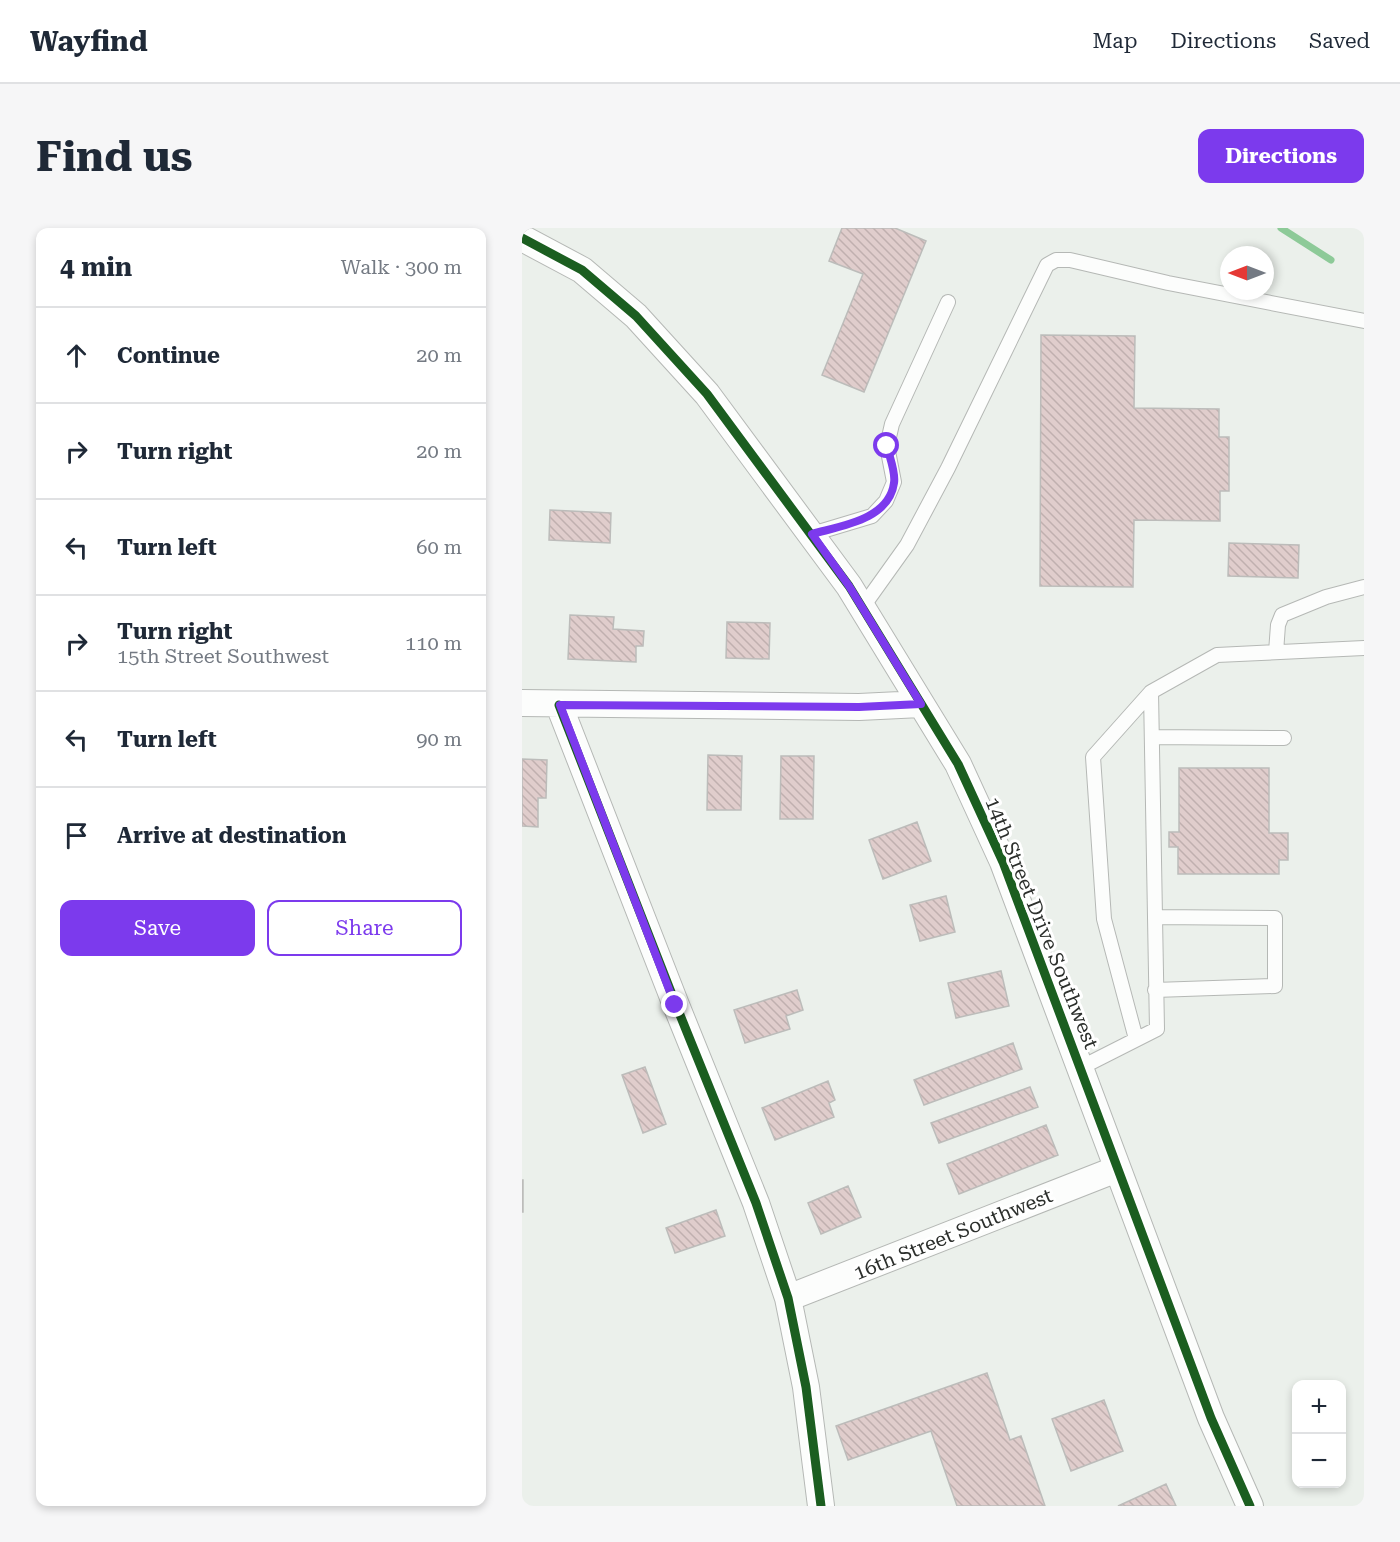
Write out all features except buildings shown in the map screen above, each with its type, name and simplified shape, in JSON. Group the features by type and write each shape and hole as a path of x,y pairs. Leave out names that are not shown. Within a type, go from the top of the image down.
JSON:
{"street":[{"name":"14th Street Drive Southwest","path":"522,238 582,270 636,316 707,394 812,534 862,608 958,764 1003,862 1211,1418 1250,1506"},
{"path":"522,703 859,707 921,704"},
{"path":"560,705 675,1005 756,1203 789,1298 806,1387 821,1506"},
{"name":"16th Street Southwest","path":"789,1298 1117,1169"}],"lane":[{"path":"862,608 912,535 948,468 1047,265 1056,260 1070,260 1168,283 1364,321"},
{"path":"812,534 872,516 886,501 894,483 887,446 892,424 948,302"},
{"path":"1276,652 1278,625 1282,615 1326,597 1364,587"},
{"path":"1136,1039 1104,919 1093,757 1151,692 1217,655 1364,648"},
{"path":"1080,1068 1157,1029 1151,692"},
{"path":"1152,737 1284,738"},
{"path":"1155,917 1275,918 1275,986 1155,990"}],"waterway":[{"path":"1281,228 1331,260"}],"cycle path":[{"path":"522,238 582,270 636,316 707,394 849,586 958,764 1003,862 1211,1418 1250,1506"},
{"path":"559,705 756,1203 788,1298 806,1387 821,1506"}],"route":[{"path":"675,1005 560,705 859,707 921,704 849,586 812,534 872,516 886,501 894,483 887,446"}]}
